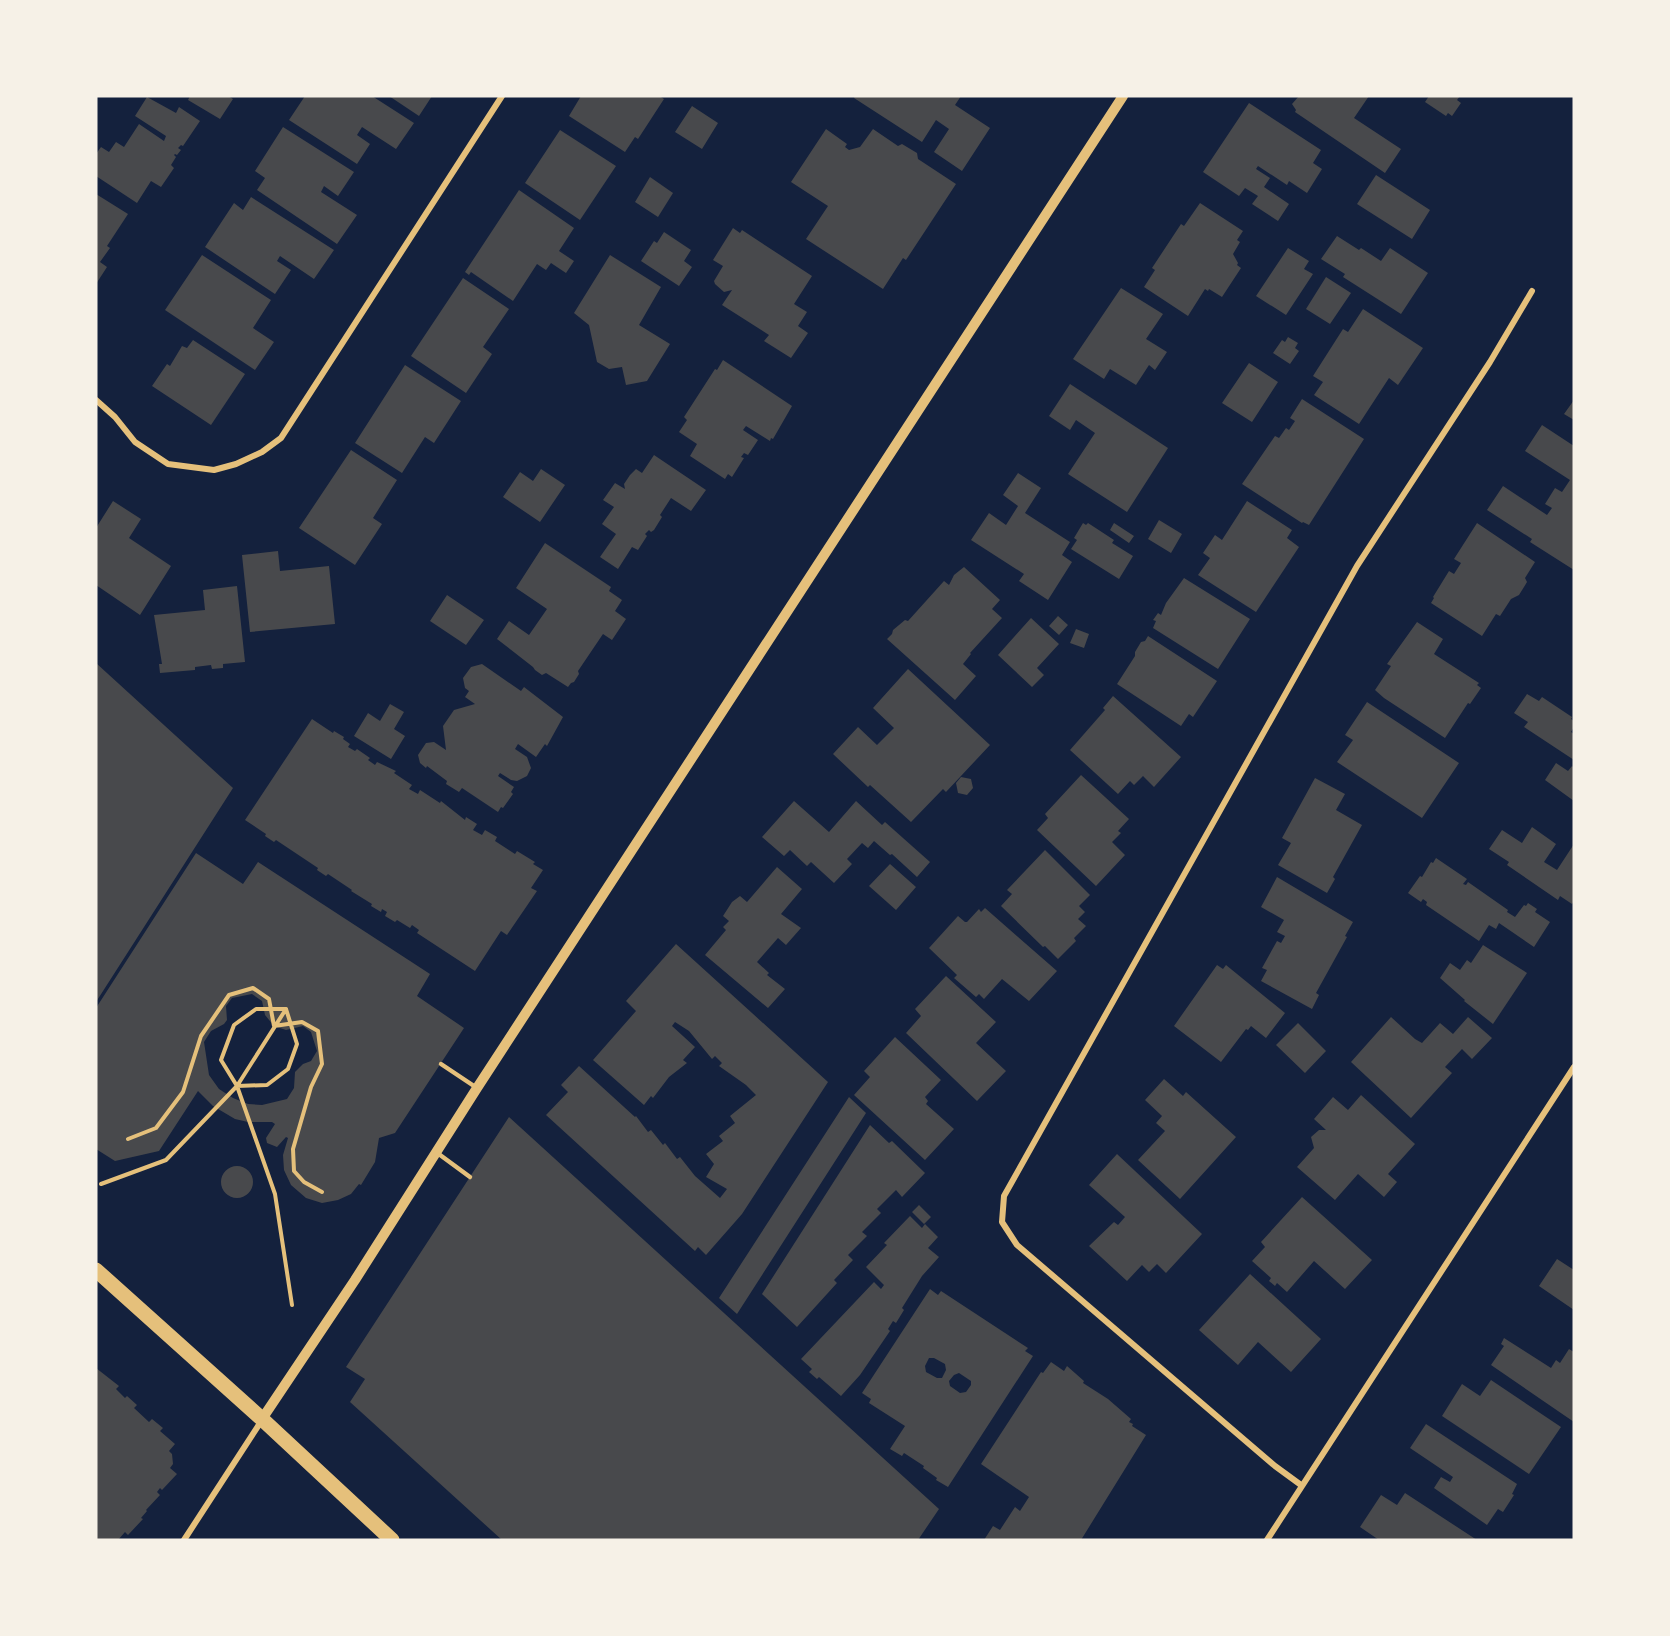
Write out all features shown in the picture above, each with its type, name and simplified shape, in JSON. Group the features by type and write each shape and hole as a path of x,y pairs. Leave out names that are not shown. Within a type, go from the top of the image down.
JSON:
{"main road":[{"path":"96,1270 392,1540"}],"street":[{"path":"96,400 115,417 135,442 168,464 214,470 236,464 262,452 281,438 502,96"},
{"path":"184,1540 355,1281 477,1088 1123,96"},
{"path":"1302,1485 1275,1466 1017,1245 1002,1222 1004,1196 1357,566 1490,362 1532,291"},
{"path":"1267,1540 1574,1067"}],"lane":[{"path":"441,1064 477,1088"},
{"path":"436,1152 470,1177"}],"path":[{"path":"128,1139 156,1128 183,1092 201,1036 229,995 253,988 269,999 274,1026"},
{"path":"286,1009 256,1009 234,1025 221,1060 237,1086 276,1194 292,1305"},
{"path":"101,1184 166,1160 237,1086 286,1009"},
{"path":"237,1086 267,1085 288,1069 297,1044 286,1009"},
{"path":"274,1026 302,1022 318,1031 322,1064 311,1087 293,1149 294,1171 304,1182 322,1192"}],"building":[{"path":"190,96 228,96 233,99 220,119 188,100"},
{"path":"305,96 372,96 414,123 396,149 362,127 357,135 370,144 357,164 289,120"},
{"path":"389,96 432,96 419,116"},
{"path":"581,96 659,96 664,99 638,139 635,137 625,152 569,116"},
{"path":"855,96 961,96 955,105 990,128 962,171 934,152 949,129 936,120 922,142 854,98"},
{"path":"1299,96 1369,96 1354,118 1401,149 1385,173 1295,112 1292,104"},
{"path":"1429,96 1460,96 1457,100 1461,103 1452,116 1448,113 1446,116 1425,102"},
{"path":"147,97 176,113 179,107 200,121 183,146 178,148 181,150 174,155 176,157 171,165 174,168 161,187 151,181 137,203 96,176 96,154 101,147 109,152 116,142 124,147 139,124 164,141 166,136 135,116"},
{"path":"1249,103 1321,150 1313,163 1322,169 1307,193 1289,181 1287,185 1258,166 1256,169 1270,178 1264,187 1289,204 1278,221 1252,204 1258,196 1245,188 1239,196 1203,172"},
{"path":"692,106 718,123 702,149 675,132"},
{"path":"283,127 354,172 338,196 324,186 321,192 357,215 337,244 257,190 265,178 255,171"},
{"path":"826,129 847,144 845,147 849,150 860,147 873,129 898,146 902,144 917,153 918,159 956,184 906,260 903,258 883,289 806,239 828,206 791,182"},
{"path":"560,130 616,166 580,220 525,183"},
{"path":"1376,175 1430,210 1412,239 1357,204"},
{"path":"650,177 673,193 658,217 635,202"},
{"path":"519,190 574,228 559,251 574,261 566,273 551,263 546,270 537,264 513,301 471,272 469,275 465,272"},
{"path":"96,194 128,214 107,246 110,248 100,262 107,267 96,284"},
{"path":"251,197 334,250 314,279 280,256 277,261 291,270 275,294 205,247 234,203 243,210"},
{"path":"1200,203 1243,231 1237,240 1240,242 1233,254 1237,265 1241,268 1222,297 1205,289 1188,316 1144,287 1155,270 1152,268 1181,224 1184,226"},
{"path":"733,228 740,233 742,230 812,276 794,304 807,312 798,326 808,333 791,358 764,341 769,335 722,305 732,290 724,292 715,284 714,281 723,266 713,260"},
{"path":"664,232 691,250 684,261 692,267 679,286 641,261 654,241 657,243"},
{"path":"1337,236 1381,261 1390,248 1428,273 1401,314 1343,277 1345,274 1321,259"},
{"path":"1288,248 1309,261 1304,269 1313,274 1286,315 1256,296"},
{"path":"202,255 271,300 253,328 274,342 255,370 165,310"},
{"path":"610,255 661,287 639,325 670,344 647,381 626,385 622,367 609,369 597,362 589,325 574,313"},
{"path":"1326,277 1351,293 1330,324 1306,309"},
{"path":"463,278 509,309 483,347 492,354 466,393 411,356"},
{"path":"1121,288 1163,314 1146,339 1167,352 1155,370 1149,365 1136,385 1110,369 1104,379 1073,359"},
{"path":"1363,309 1423,348 1398,385 1389,378 1359,424 1314,395 1323,382 1313,376 1343,329 1348,332"},
{"path":"1288,337 1298,343 1295,348 1299,351 1290,364 1273,353 1282,340 1285,342"},
{"path":"193,340 245,374 211,425 152,386 167,364 170,366 182,346 187,348"},
{"path":"723,360 792,406 770,441 746,426 743,430 758,440 748,455 744,453 741,457 744,458 732,477 728,474 725,479 690,456 697,444 679,432 687,420 684,417"},
{"path":"1249,363 1278,382 1252,422 1222,403"},
{"path":"405,365 461,401 434,443 425,437 402,473 355,443"},
{"path":"1070,384 1168,448 1127,512 1068,474 1095,433 1076,420 1070,430 1049,416"},
{"path":"1302,399 1364,439 1309,525 1302,523 1242,484 1275,436 1279,438 1286,428 1289,430 1295,421 1290,418"},
{"path":"1574,400 1574,420 1564,414"},
{"path":"1542,425 1574,446 1574,570 1530,542 1532,539 1487,510 1503,486 1547,515 1552,508 1545,504 1555,488 1562,492 1570,480 1525,451"},
{"path":"351,450 397,480 373,518 382,524 355,565 299,528"},
{"path":"654,455 706,490 691,511 671,498 654,530 651,532 649,530 645,534 647,536 638,550 632,547 618,569 600,557 616,534 602,524 614,507 603,500 615,483 625,489 624,484 630,475 636,469 642,473"},
{"path":"541,469 565,485 540,522 503,497 520,472 533,481"},
{"path":"1018,473 1041,488 1025,513 1070,542 1062,555 1072,562 1048,600 1019,581 1024,574 971,540 989,513 1006,525 1018,506 1003,495"},
{"path":"113,501 141,519 129,538 171,566 140,615 96,585 96,528"},
{"path":"1247,501 1292,530 1287,538 1299,547 1256,612 1198,575 1210,558 1203,553 1215,535 1222,540"},
{"path":"1159,520 1182,534 1171,553 1148,539"},
{"path":"1083,523 1086,525 1088,523 1114,540 1112,543 1133,556 1119,579 1071,549 1077,540 1074,538"},
{"path":"1114,523 1134,536 1129,543 1110,530"},
{"path":"1477,523 1535,562 1525,578 1527,582 1519,595 1511,599 1500,616 1496,614 1482,636 1431,603 1449,571 1454,574 1461,563 1454,559"},
{"path":"545,543 611,587 609,591 622,600 615,611 626,619 612,640 603,634 578,671 579,674 574,682 568,687 546,673 542,675 497,639 509,621 529,635 547,609 516,588"},
{"path":"278,551 280,571 329,566 335,624 250,632 242,555"},
{"path":"964,567 1000,600 992,609 1002,618 963,664 976,676 955,700 887,639 893,630 905,620 908,621 944,581 949,585 954,575"},
{"path":"1184,578 1250,619 1218,669 1153,628 1156,621 1153,620 1158,613 1161,615 1166,603"},
{"path":"237,586 245,662 223,664 223,668 212,669 211,665 195,667 195,670 160,673 159,664 162,664 154,615 205,610 203,590"},
{"path":"447,595 484,620 466,645 430,621"},
{"path":"1058,616 1068,625 1059,635 1049,626"},
{"path":"1031,618 1059,644 1037,668 1044,675 1032,687 998,655"},
{"path":"1417,622 1443,639 1434,654 1479,683 1477,685 1481,688 1445,738 1375,690 1391,666 1387,664"},
{"path":"1076,629 1089,634 1084,648 1070,643"},
{"path":"1148,636 1217,681 1193,717 1189,714 1181,726 1117,684 1141,642 1145,641"},
{"path":"96,663 233,788 96,1002"},
{"path":"482,664 521,691 524,687 563,717 547,746 545,744 536,757 518,744 515,749 527,757 531,768 527,776 517,781 500,773 498,776 514,787 511,792 513,794 498,812 462,788 459,792 446,784 447,781 420,763 418,755 426,743 434,742 446,750 443,726 454,710 475,704 465,697 469,691 465,688 463,678 471,667"},
{"path":"908,669 990,745 946,792 943,789 911,822 870,785 868,787 833,754 858,727 877,745 894,728 873,708"},
{"path":"1527,694 1539,701 1542,697 1572,717 1574,721 1571,732 1574,734 1574,760 1524,727 1528,722 1514,713"},
{"path":"1113,696 1181,757 1154,787 1143,776 1134,785 1130,781 1118,794 1070,750 1105,710 1103,708"},
{"path":"1367,702 1459,763 1422,818 1337,762 1353,740 1345,735"},
{"path":"390,704 404,712 394,729 405,736 391,759 354,736 368,713 380,721"},
{"path":"312,719 333,733 334,731 344,737 343,739 350,744 348,747 355,751 357,749 370,758 368,760 375,765 377,762 396,771 394,773 412,785 409,789 418,794 420,790 440,803 441,801 465,820 466,817 477,824 473,830 482,835 485,830 497,837 495,841 515,854 517,851 543,870 531,888 537,891 507,935 501,931 475,971 417,933 419,930 412,925 410,928 385,916 387,912 382,909 381,912 371,906 372,904 352,890 328,874 326,876 317,870 318,868 276,840 274,842 245,820"},
{"path":"1556,763 1568,771 1572,766 1574,768 1574,801 1545,780"},
{"path":"1081,775 1129,819 1118,831 1121,833 1112,842 1125,855 1096,886 1037,830 1048,818 1045,814"},
{"path":"961,777 971,779 973,788 967,795 958,793 956,783"},
{"path":"1315,778 1345,794 1336,810 1362,825 1333,877 1335,879 1327,893 1278,865 1291,843 1282,838"},
{"path":"794,801 829,832 856,801 882,825 885,822 930,862 917,877 874,841 868,848 862,843 847,859 852,864 834,883 811,862 807,866 790,850 784,856 762,837"},
{"path":"1532,827 1556,844 1544,862 1557,870 1574,844 1574,901 1572,904 1560,896 1558,900 1507,865 1509,862 1489,849 1502,830 1522,843"},
{"path":"1045,850 1090,895 1079,906 1085,912 1078,919 1086,926 1074,938 1076,941 1058,959 1001,906 1012,894 1007,890"},
{"path":"196,853 243,884 258,862 430,974 417,996 464,1028 395,1133 379,1138 375,1162 361,1185 359,1184 351,1194 338,1200 322,1203 306,1198 291,1185 284,1170 283,1155 288,1138 286,1137 277,1147 267,1143 266,1138 275,1124 235,1119 213,1106 198,1091 159,1151 115,1161 96,1149 96,1008","holes":["252,994 262,1001 265,1015 274,1026 286,1030 303,1026 311,1032 317,1051 311,1061 303,1064 295,1072 294,1088 287,1099 262,1105 248,1104 219,1089 209,1075 204,1042 211,1031 227,1020 226,1006 232,998"]},
{"path":"1436,858 1467,879 1463,884 1466,885 1468,882 1515,917 1528,903 1537,909 1535,912 1550,922 1534,947 1499,923 1496,929 1489,925 1479,941 1426,905 1427,902 1423,899 1421,902 1408,893"},
{"path":"890,864 916,887 896,910 869,886"},
{"path":"777,867 802,889 781,914 801,928 786,945 778,938 757,962 769,973 767,975 785,989 768,1008 705,955 726,930 723,927 729,921 723,916 732,902 740,896 747,902"},
{"path":"1277,877 1353,922 1316,993 1319,995 1312,1009 1261,981 1267,970 1262,968 1277,941 1281,943 1285,936 1277,932 1284,920 1261,907"},
{"path":"985,908 1057,971 1029,1001 1002,979 984,999 979,994 976,997 954,978 957,975 929,948 958,916 967,922 979,909 981,912"},
{"path":"676,944 828,1082 742,1214 706,1255 698,1247 695,1251 546,1115 568,1092 561,1085 579,1066 636,1116 648,1132 651,1130 663,1145 665,1143 677,1159 680,1157 695,1176 720,1198 727,1189 706,1177 714,1164 706,1154 723,1141 719,1136 735,1123 730,1116 756,1095 746,1085 719,1066 722,1063 715,1056 712,1059 689,1031 675,1022 672,1026 695,1047 683,1060 687,1063 669,1077 653,1098 651,1096 644,1105 593,1060 636,1011 626,1001"},
{"path":"1483,945 1527,973 1493,1024 1440,978 1450,963 1460,970 1467,960 1471,963"},
{"path":"1217,965 1223,969 1226,965 1285,1013 1266,1038 1251,1026 1248,1030 1246,1029 1221,1062 1174,1026"},
{"path":"946,976 996,1022 976,1043 1006,1071 977,1101 906,1033 921,1016 915,1009"},
{"path":"1391,1017 1422,1043 1440,1023 1453,1034 1468,1017 1492,1038 1472,1059 1462,1049 1445,1067 1452,1073 1411,1118 1351,1062"},
{"path":"1298,1023 1326,1051 1305,1073 1276,1045"},
{"path":"895,1037 941,1080 925,1097 928,1101 926,1104 954,1129 925,1160 854,1095 870,1077 864,1071"},
{"path":"1164,1079 1183,1096 1186,1092 1236,1137 1180,1199 1138,1160 1165,1131 1156,1123 1162,1116 1145,1100"},
{"path":"1361,1095 1415,1144 1388,1174 1397,1182 1384,1197 1358,1174 1335,1200 1297,1167 1314,1148 1311,1137 1319,1130 1326,1130 1314,1119 1333,1097 1348,1110"},
{"path":"849,1097 866,1113 737,1314 719,1298"},
{"path":"509,1117 939,1509 918,1540 502,1540 350,1402 365,1379 346,1367"},
{"path":"870,1125 889,1143 892,1141 925,1173 902,1197 896,1190 877,1209 881,1213 862,1232 867,1236 848,1255 853,1260 834,1280 837,1283 797,1327 762,1294"},
{"path":"1117,1154 1202,1234 1166,1273 1157,1264 1149,1272 1142,1265 1127,1281 1089,1246 1114,1222 1118,1225 1125,1217 1089,1185"},
{"path":"237,1166 248,1171 253,1182 248,1193 237,1198 226,1193 221,1182 226,1171"},
{"path":"1302,1197 1372,1260 1345,1289 1314,1261 1287,1292 1277,1283 1275,1286 1269,1281 1271,1278 1252,1261 1265,1247 1261,1242"},
{"path":"919,1205 931,1217 924,1224 912,1212"},
{"path":"910,1216 922,1228 925,1224 938,1237 928,1248 939,1257 922,1276 902,1308 904,1310 896,1323 893,1321 888,1329 890,1331 860,1375 841,1396 819,1377 817,1379 809,1372 812,1369 801,1359 874,1282 881,1289 884,1285 866,1267 887,1245 884,1243"},
{"path":"1557,1259 1574,1270 1574,1310 1539,1286"},
{"path":"1250,1274 1321,1339 1291,1372 1258,1342 1238,1365 1199,1330"},
{"path":"930,1289 938,1295 941,1291 1028,1348 1025,1351 1033,1356 948,1487 936,1480 937,1478 923,1468 924,1466 904,1453 902,1456 890,1449 905,1426 869,1403 871,1399 862,1393","holes":["929,1358 945,1364 946,1370 942,1378 926,1372 925,1366","959,1373 971,1381 966,1392 960,1393 950,1386 949,1381"]},
{"path":"1504,1338 1551,1368 1556,1360 1560,1363 1569,1349 1574,1352 1574,1422 1491,1365 1504,1346 1501,1344"},
{"path":"1051,1362 1064,1371 1067,1366 1084,1381 1083,1383 1108,1399 1131,1419 1129,1422 1133,1424 1132,1426 1146,1435 1081,1540 984,1540 993,1526 1000,1530 1015,1507 1020,1511 1029,1497 981,1464 1041,1372 1043,1373"},
{"path":"96,1368 119,1386 116,1389 137,1405 134,1408 149,1422 152,1419 163,1428 160,1431 175,1444 169,1451 172,1454 173,1464 170,1468 177,1474 162,1490 160,1488 157,1492 160,1495 146,1510 141,1518 143,1519 128,1535 125,1532 118,1540 96,1540"},
{"path":"1491,1380 1561,1427 1529,1474 1442,1416 1462,1384 1480,1396"},
{"path":"1426,1424 1517,1484 1512,1494 1514,1495 1503,1512 1498,1509 1487,1525 1434,1488 1441,1477 1450,1482 1453,1477 1410,1448"},
{"path":"1405,1493 1477,1540 1379,1540 1360,1527 1381,1495 1397,1505"}]}
